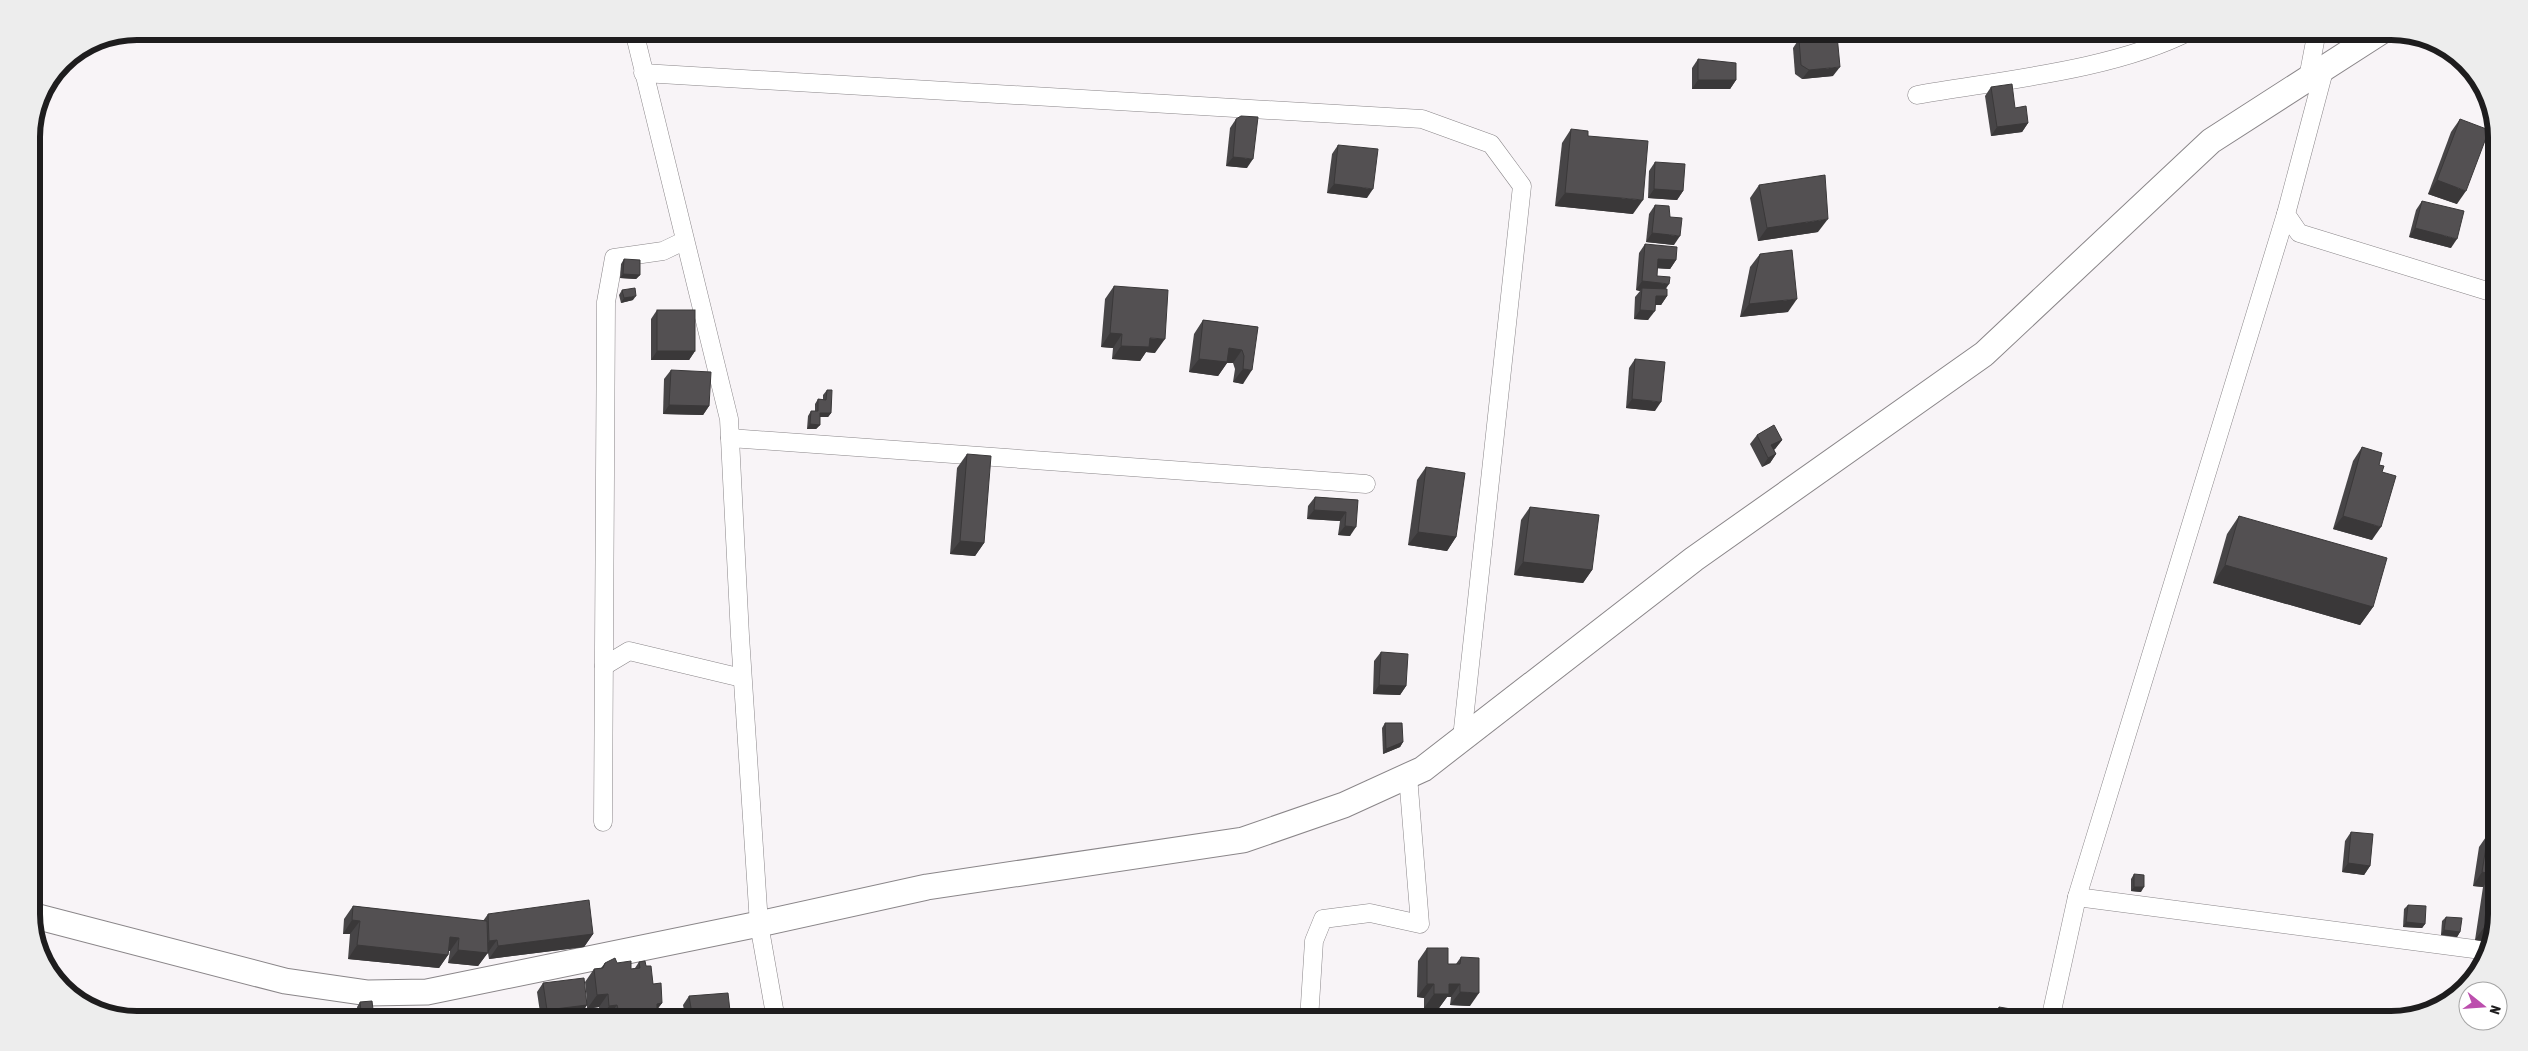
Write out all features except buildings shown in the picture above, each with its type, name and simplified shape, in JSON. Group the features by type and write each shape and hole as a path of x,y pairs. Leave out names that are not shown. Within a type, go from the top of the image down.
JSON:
{"street":[{"path":"636,40 728,420 742,678 759,924 774,1011"},
{"path":"1918,95 2068,69 2162,46 2173,40"},
{"path":"2052,1011 2077,897 2286,214 2317,72 2317,40"},
{"path":"40,917 285,981 368,993 428,992 759,924 927,887 1243,840 1344,805 1423,768 1694,558 1984,354 2211,141 2368,40"},
{"path":"643,73 1422,119 1491,144 1522,186 1462,738"},
{"path":"2286,214 2299,233 2488,291"},
{"path":"603,822 606,302 614,258 663,251 684,242"},
{"path":"730,438 1366,484"},
{"path":"604,666 629,651 742,678"},
{"path":"1310,1011 1314,941 1324,919 1370,913 1420,924 1408,776"},
{"path":"2077,897 2481,950"}]}
